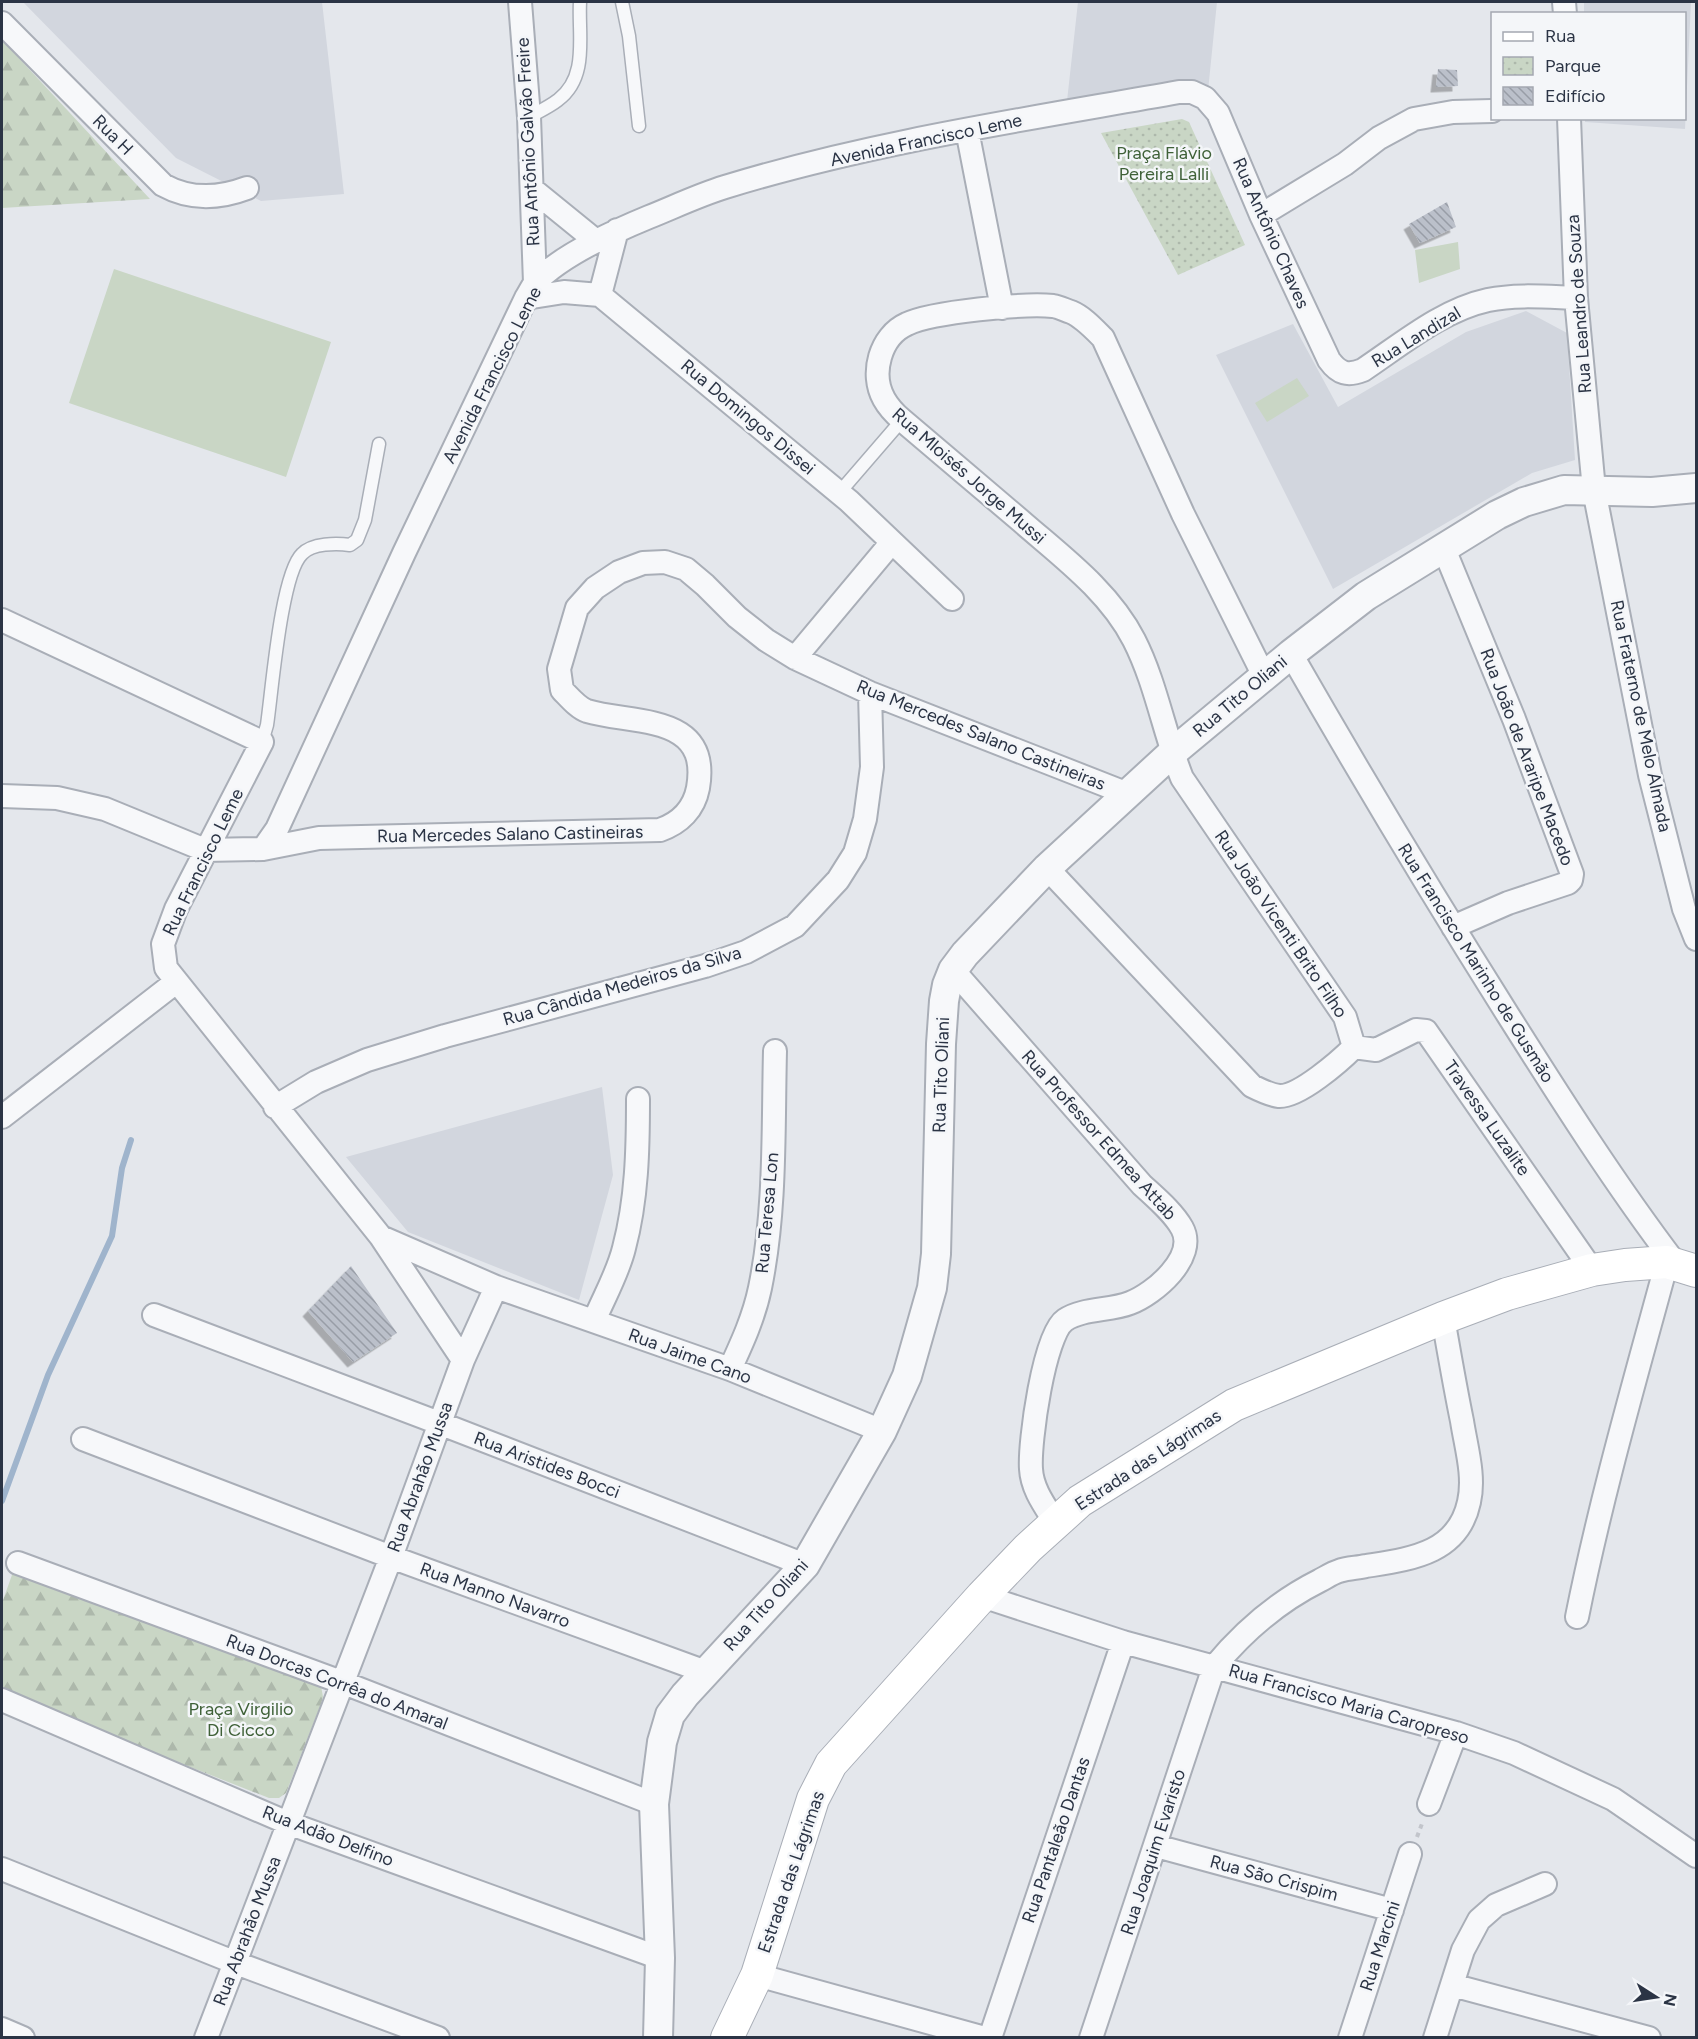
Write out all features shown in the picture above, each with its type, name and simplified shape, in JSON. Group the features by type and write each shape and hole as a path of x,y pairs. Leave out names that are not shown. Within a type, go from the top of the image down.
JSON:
{"main road":[{"name":"Estrada das Lágrimas","path":"728,2037 757,1975 813,1799 831,1764 982,1596 1055,1522 1080,1501 1234,1405 1443,1318 1507,1294 1592,1270 1679,1265"}],"street":[{"name":"Rua Antônio Galvão Freire","path":"520,2 532,189 531,291"},
{"name":"Rua H","path":"2,23 162,185 176,192 215,197 247,188"},
{"name":"Avenida Francisco Leme","path":"263,849 277,829 404,553 531,291 558,265 617,230 723,188 820,161 967,130 1179,92"},
{"name":"Rua Antônio Chaves","path":"1179,92 1192,92 1205,98 1218,113 1261,215 1332,365 1346,374 1363,370"},
{"path":"1261,215 1345,164 1380,138 1414,119 1453,112 1491,111"},
{"name":"Rua Leandro de Souza","path":"1569,120 1576,298 1594,490"},
{"path":"967,130 1002,308"},
{"path":"532,189 596,241"},
{"path":"531,291 600,295 617,230"},
{"name":"Rua Domingos Dissei","path":"600,295 871,520 952,599"},
{"name":"Rua Landizal","path":"1363,370 1446,315 1467,306 1489,300 1527,296 1576,298"},
{"name":"Rua Mloisés Jorge Mussi","path":"1172,753 1147,671 1133,639 1108,602 1068,561 890,409 883,398 878,377 880,356 885,344 893,334 905,324 923,318 1002,308 1054,306 1073,313 1088,323 1102,338 1183,514 1264,676"},
{"name":"Rua Tito Oliani","path":"657,2030 660,1958 654,1804 662,1742 670,1715 685,1695 805,1565 882,1431 907,1376 932,1288 936,1254 943,1012 947,985 953,970 965,954 1047,868 1172,753 1291,654 1366,596 1497,515 1524,502 1564,490 1652,492 1696,488"},
{"name":"Rua Fraterno de Melo Almada","path":"1594,490 1650,775 1684,909 1696,939"},
{"path":"795,658 892,542"},
{"name":"Rua João de Araripe Macedo","path":"1444,549 1514,719 1572,874 1568,883 1508,903 1453,927"},
{"name":"Rua Mercedes Salano Castineiras","path":"205,850 263,849 319,838 640,832 660,831 674,825 696,799 700,779 698,759 693,745 679,732 653,723 585,711 562,690 559,669 577,608 595,588 619,572 644,563 665,562 686,569 737,617 766,640 795,658 870,693 1128,794"},
{"path":"2,620 262,742"},
{"name":"Rua Francisco Marinho de Gusmão","path":"1291,654 1370,792 1546,1075 1633,1207 1679,1265"},
{"name":"Rua Cândida Medeiros da Silva","path":"275,1107 316,1082 367,1060 445,1036 705,966 746,952 795,926 838,880 855,853 866,819 872,767 870,693"},
{"name":"Rua Francisco Leme","path":"176,982 166,968 163,957 166,934 205,850 233,801 262,742"},
{"name":"Rua João Vicenti Brito Filho","path":"1172,753 1182,778 1345,1017 1354,1047"},
{"path":"2,796 57,798 105,809 205,850"},
{"path":"1047,868 1252,1086 1260,1091 1280,1096 1293,1093 1327,1070 1354,1047"},
{"name":"Rua Professor Edmea Attab","path":"953,970 1134,1176 1172,1215 1185,1235 1182,1257 1170,1275 1150,1293 1130,1304 1073,1316 1063,1322 1050,1342 1038,1397 1031,1469 1034,1483 1055,1522"},
{"path":"4,1111 176,982 381,1237 463,1360"},
{"name":"Travessa Luzalite","path":"1354,1047 1376,1050 1416,1030 1426,1030 1592,1270"},
{"name":"Rua Teresa Lon","path":"729,1369 748,1330 760,1290 766,1253 771,1205 775,1051"},
{"path":"594,1321 624,1250 635,1191 638,1099"},
{"name":"Rua Jaime Cano","path":"381,1237 496,1287 729,1369 882,1431"},
{"path":"1578,1617 1591,1548 1613,1459 1679,1265"},
{"name":"Rua Abrahão Mussa","path":"206,2037 344,1683 463,1360 496,1287"},
{"name":"Rua Aristides Bocci","path":"154,1315 805,1565"},
{"path":"1214,1667 1234,1642 1280,1604 1309,1586 1339,1571 1420,1556 1437,1549 1459,1527 1470,1501 1470,1470 1443,1318"},
{"name":"Rua Manno Navarro","path":"83,1439 391,1557 706,1672"},
{"name":"Rua Dorcas Corrêa do Amaral","path":"18,1563 344,1683 654,1804"},
{"name":"Rua Francisco Maria Caropreso","path":"982,1596 1123,1642 1456,1733 1514,1753 1613,1798 1696,1856"},
{"name":"Rua Pantaleão Dantas","path":"987,2037 1123,1642"},
{"name":"Rua Joaquim Evaristo","path":"1091,2037 1214,1667"},
{"name":"Rua Adão Delfino","path":"2,1700 288,1823 660,1958"},
{"path":"1429,1804 1456,1733"},
{"name":"Rua São Crispim","path":"1155,1846 1392,1910"},
{"name":"Rua Marcini","path":"1350,2037 1410,1854"},
{"path":"2,1869 236,1963 438,2037"},
{"path":"1436,2037 1463,1950 1479,1920 1496,1905 1545,1884"},
{"path":"757,1975 987,2037"},
{"path":"1452,1985 1649,2037"},
{"path":"2,2029 23,2037"}],"lane":[{"path":"529,117 558,100 572,84 580,60 580,2"},
{"path":"622,2 629,36 639,126"},
{"path":"839,493 902,420"},
{"path":"262,742 267,725 288,579 294,564 303,552 333,543 350,545 357,540 365,520 379,444"}],"path":[{"path":"1410,1854 1429,1804"}],"shaded area":[{"path":"23,2 322,2 344,194 261,201 176,158"},
{"path":"1078,2 1217,2 1208,91 1066,110"},
{"path":"1584,2 1691,2 1686,108 1686,12 1584,12"},
{"path":"1585,120 1685,120 1685,129 1585,122"},
{"path":"1526,311 1567,333 1575,460 1532,473 1333,589 1216,355 1293,324 1338,407 1466,332"},
{"path":"602,1087 613,1175 579,1300 408,1232 346,1157"}],"green space":[{"path":"2,40 150,199 2,208"},
{"name":"Praça Flávio Pereira Lalli","path":"1182,119 1189,122 1245,245 1178,275 1101,133"},
{"path":"1458,242 1460,269 1419,283 1415,250"},
{"path":"114,269 331,342 286,477 69,403"},
{"path":"1297,378 1309,396 1267,422 1255,403"},
{"name":"Praça Virgilio Di Cicco","path":"13,1572 321,1686 323,1697 321,1704 286,1793 279,1798 269,1798 2,1693 2,1603"}],"building":[{"path":"1438,69 1457,70 1458,86 1436,87"},
{"path":"1447,202 1456,227 1420,243 1409,224"},
{"path":"351,1266 397,1333 353,1362 308,1311"}],"waterway":[{"path":"2,1501 48,1375 112,1236 122,1168 131,1140"}]}
